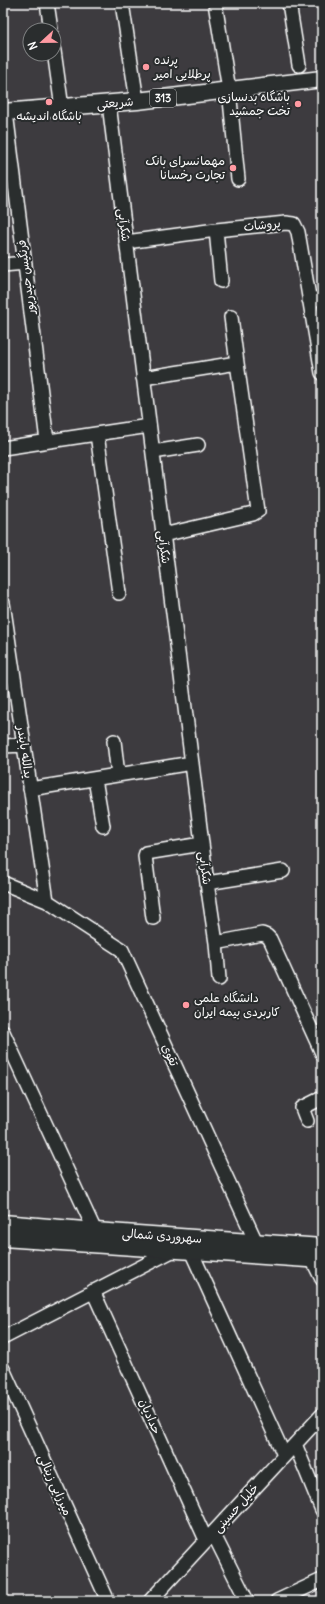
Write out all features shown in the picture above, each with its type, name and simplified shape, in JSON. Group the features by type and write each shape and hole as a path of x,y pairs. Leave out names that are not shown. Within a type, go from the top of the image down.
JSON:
{"main road":[{"name":"شریعتی","path":"5,112 109,104 322,79"},
{"name":"سهروردی شمالی","path":"3,1223 256,1242 319,1255"},
{"name":"سهروردی شمالی","path":"3,1238 191,1251 319,1255"}],"street":[{"path":"47,3 50,22"},
{"path":"122,3 137,101"},
{"path":"215,3 229,90 238,179"},
{"path":"289,3 299,65"},
{"path":"56,62 62,108"},
{"name":"شکرآبی","path":"109,104 202,844 216,943 219,979"},
{"name":"فرنگیس حیدرپور","path":"5,112 47,441"},
{"name":"پروشات","path":"126,242 216,230 286,223 294,224 298,232 316,299 322,373"},
{"path":"216,230 221,281"},
{"path":"3,265 25,262"},
{"path":"163,535 253,514 258,511 232,317"},
{"path":"143,378 237,363"},
{"path":"3,448 149,426"},
{"path":"97,434 119,593"},
{"path":"153,452 198,445"},
{"name":"یدالله بایندر","path":"3,603 5,630 47,901"},
{"path":"114,740 118,775"},
{"path":"3,746 24,745"},
{"path":"30,789 192,763"},
{"path":"95,779 103,826"},
{"path":"153,918 144,856 146,853 202,844"},
{"path":"207,883 282,871"},
{"name":"تقوی","path":"3,882 47,901 122,950 256,1242"},
{"path":"216,943 262,934 267,936 273,943 322,1053"},
{"path":"3,1032 95,1231"},
{"path":"307,1121 302,1108 322,1098"},
{"path":"3,1338 174,1250"},
{"path":"191,1251 284,1455"},
{"path":"319,1255 322,1279"},
{"name":"حدادیان","path":"94,1291 210,1537 247,1601"},
{"name":"میرزایی زینالی","path":"3,1368 108,1601"},
{"name":"خلیل حسینی","path":"150,1601 322,1415"},
{"path":"295,1444 322,1510"},
{"path":"277,1601 322,1580"}],"place":[{"name":"پرنده پرطلایی امیر","path":"146,67"},
{"name":"باشگاه اندیشه","path":"49,102"},
{"name":"باشگاه بدنسازى تخت جمشيد","path":"298,104"},
{"name":"مهمانسرای بانک تجارت رخسانا","path":"233,168"},
{"name":"دانشگاه علمی کاربردی بیمه ایران","path":"186,1005"}]}
